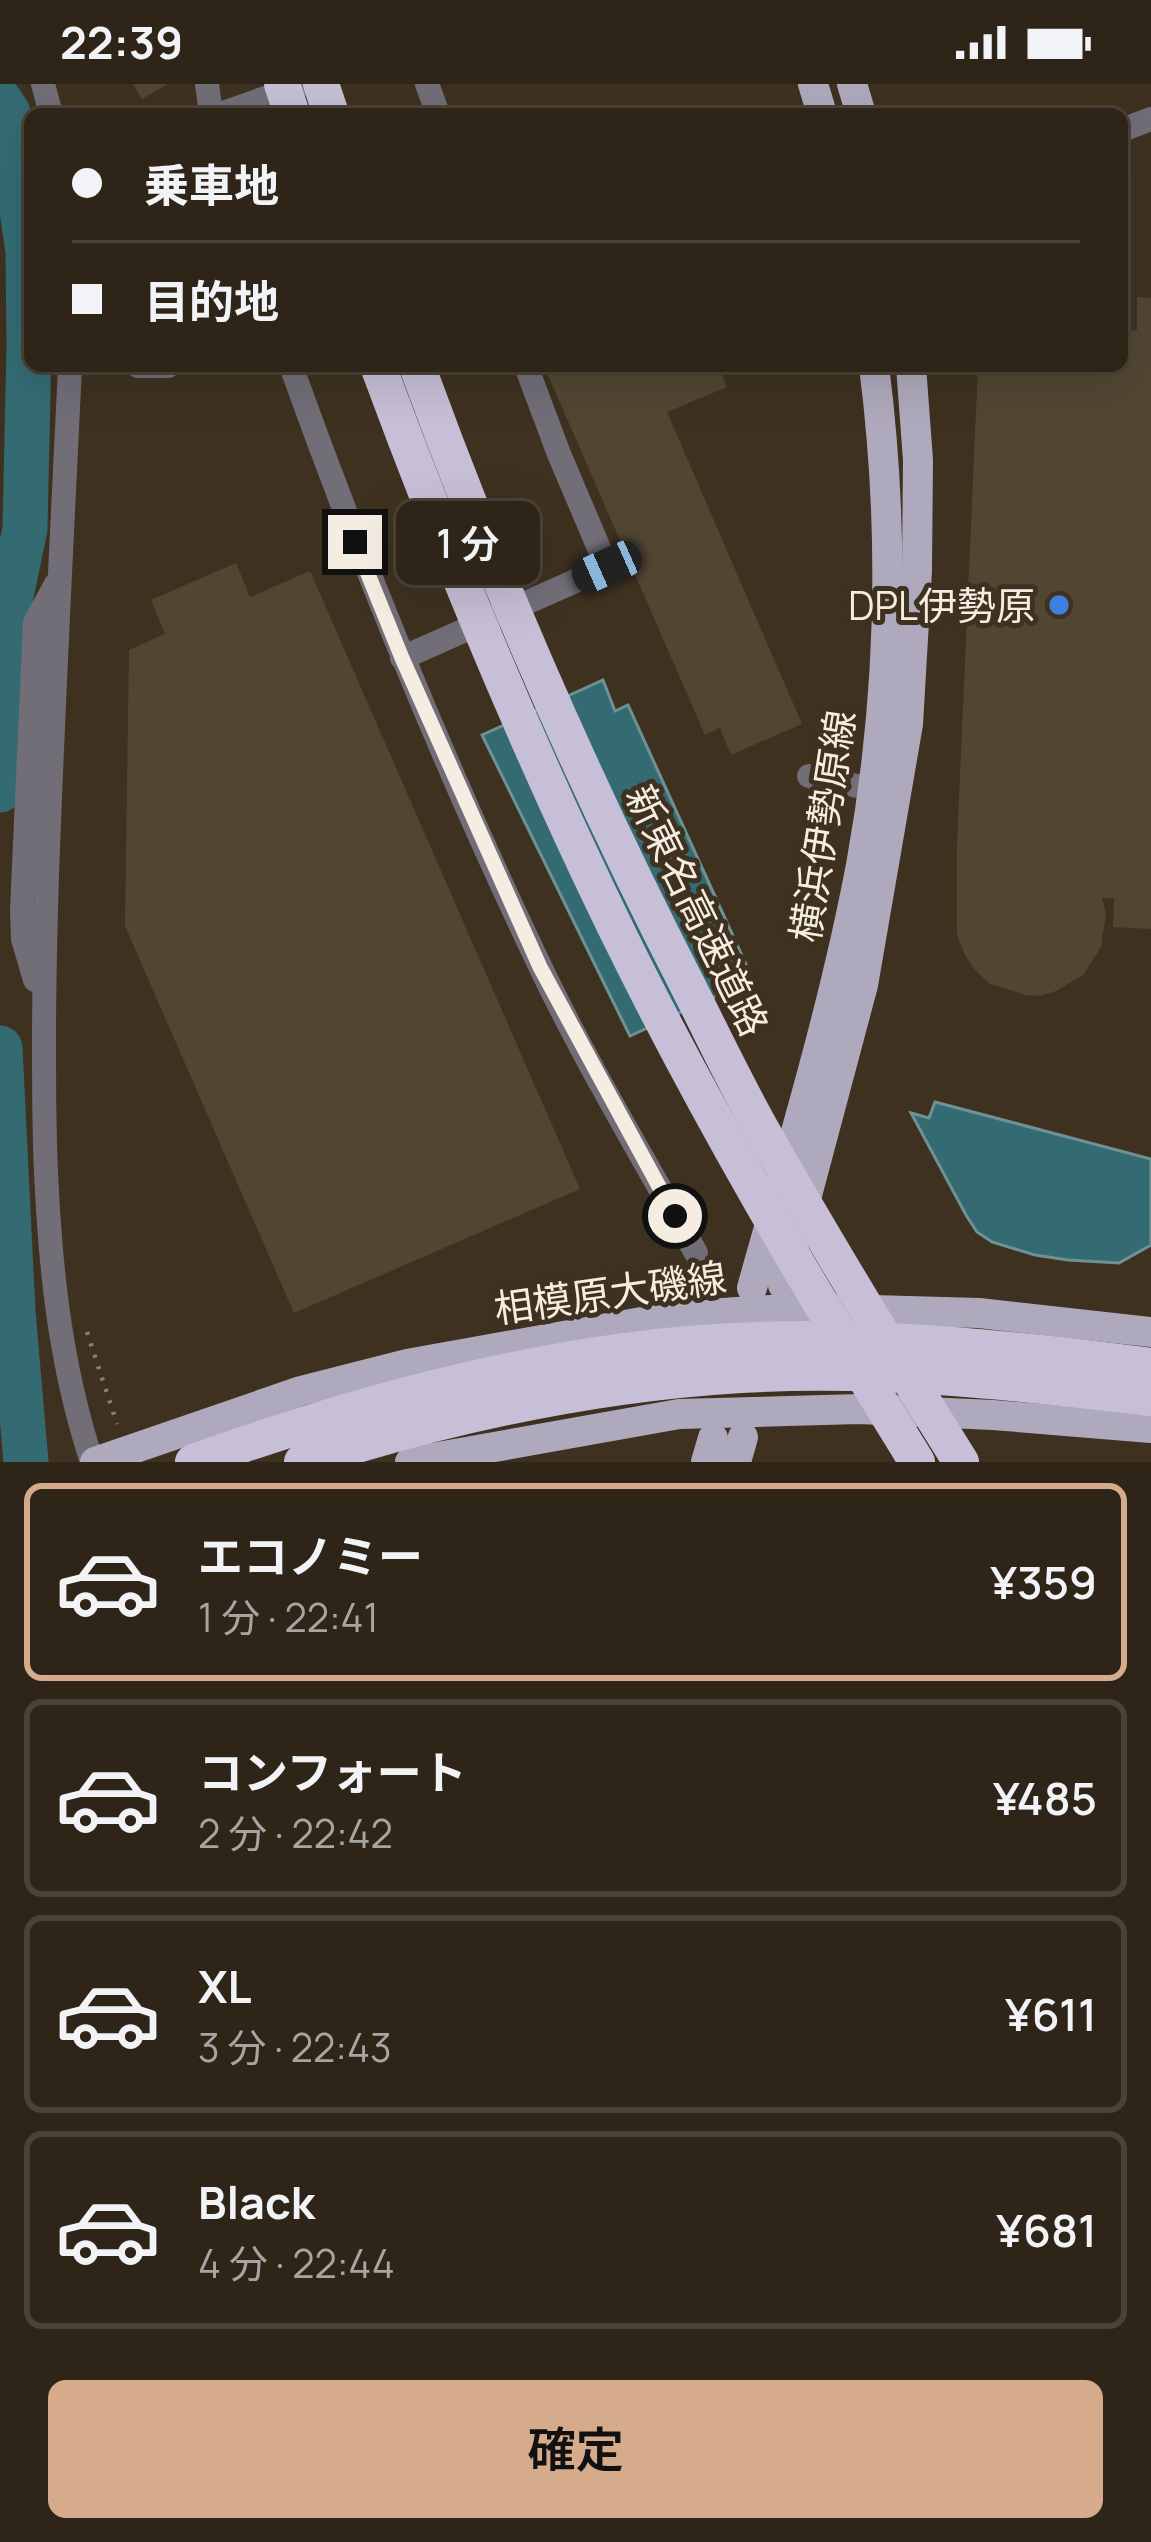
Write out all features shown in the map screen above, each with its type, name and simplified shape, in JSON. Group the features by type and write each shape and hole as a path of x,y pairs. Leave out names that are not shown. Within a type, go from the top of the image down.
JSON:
{"highway":[{"name":"新東名高速道路","path":"380,372 431,510 521,727 617,931 729,1146 917,1462"},
{"name":"新東名高速道路","path":"419,372 520,628 647,907 759,1124 872,1320 962,1462"},
{"path":"193,1462 409,1392 627,1350 753,1340 867,1339 1018,1348 1151,1366"},
{"path":"302,1462 419,1427 533,1401 743,1375 882,1374 1029,1383 1151,1398"}],"main road":[{"name":"横浜伊勢原線","path":"875,372 888,567 872,789 862,860 768,1286 863,986 908,724 917,570 918,460 911,372"},
{"name":"相模原大磯線","path":"93,1462 301,1390 407,1364 675,1316 802,1308 979,1313 1151,1332"},
{"path":"410,1462 679,1414 859,1409 1151,1428"}],"street":[{"path":"237,108 307,84"},
{"path":"70,372 44,1010 46,1180 57,1319 79,1422 93,1462"},
{"path":"292,372 402,658 540,967 696,1253"},
{"path":"402,658 607,567 528,372"},
{"path":"44,1010 23,939 16,790 35,623 60,576"},
{"path":"809,776 872,789"}],"path":[{"path":"57,1319 82,1316 118,1426"}],"water":[{"path":"603,680 615,711 628,705 750,980 630,1036 482,735"},
{"path":"935,1102 1151,1159 1151,1245 1119,1263 1035,1255 992,1242 977,1232 966,1215 911,1113 929,1118"}],"building":[{"path":"133,84 168,84 142,99"},
{"name":"DPL伊勢原","path":"1137,297 1151,298 1151,929 1113,927 1114,898 1102,898 1106,914 1101,947 1083,975 1056,991 1026,995 990,984 965,955 957,935 978,372 1128,372 1128,331 1137,330"},
{"path":"547,372 721,372 727,387 667,412 802,724 731,755 720,728 705,735"},
{"path":"236,563 250,597 310,571 580,1189 294,1313 125,926 129,650 165,634 151,600"}],"waterway":[{"path":"0,101 8,113 24,224"},
{"path":"0,790 8,610 25,529 28,372"},
{"path":"0,1048 26,1462"}],"place":[{"name":"DPL伊勢原","path":"1059,605"}],"route":[{"path":"355,542 540,967 675,1216"}]}
